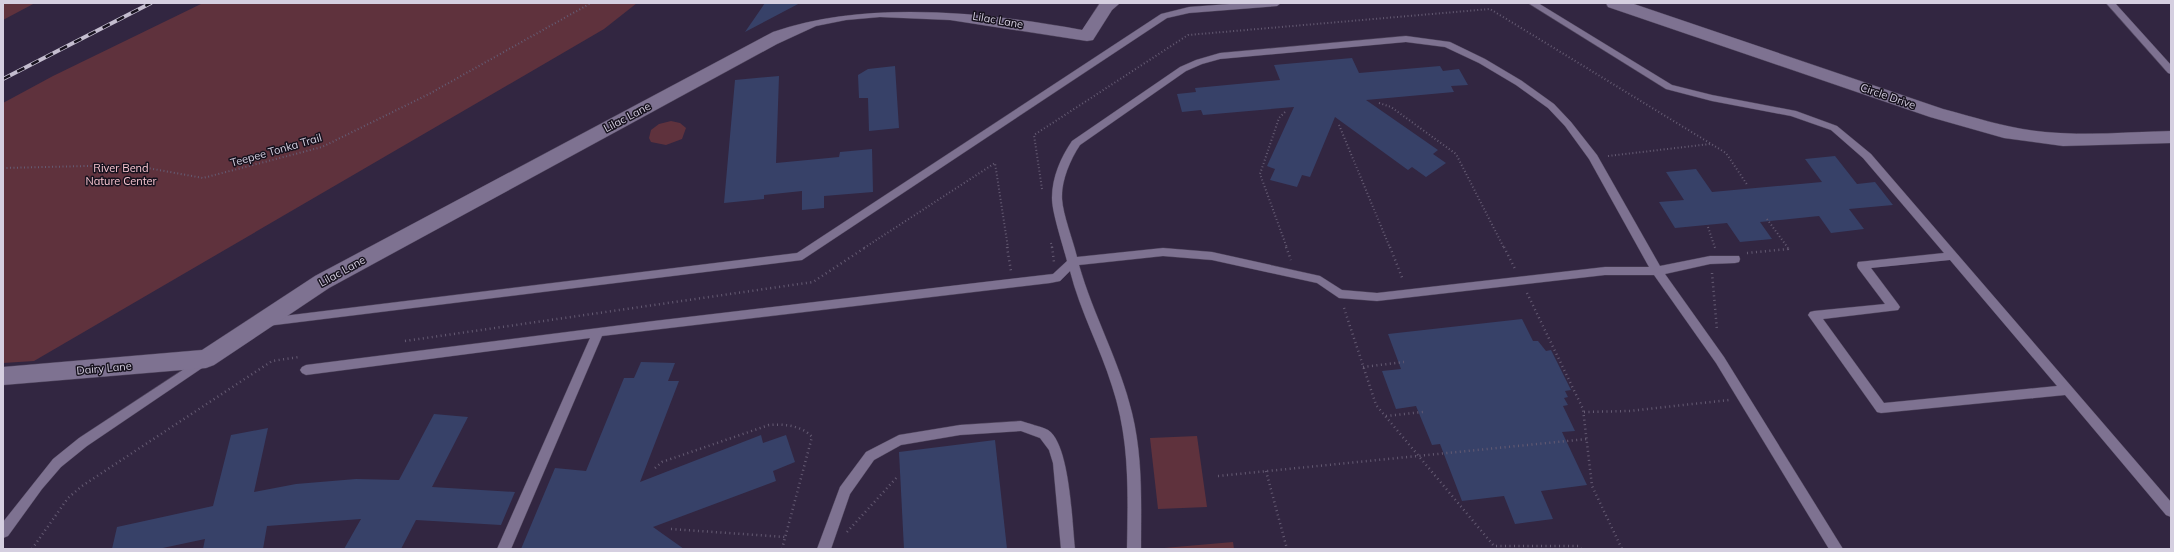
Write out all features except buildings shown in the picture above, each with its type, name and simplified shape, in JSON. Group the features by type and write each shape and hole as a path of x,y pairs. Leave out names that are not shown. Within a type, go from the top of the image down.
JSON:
{"street":[{"name":"Lilac Lane","path":"206,359 322,282 747,53 812,21 842,14 924,8 1087,36 1106,8 1112,3"},
{"name":"Circle Drive","path":"1614,3 1937,113 1992,129 2028,136 2064,139 2171,137"},
{"name":"Dairy Lane","path":"3,376 206,359"}],"lane":[{"path":"260,322 798,257 812,250 1013,114 1164,16 1189,10 1277,3"},
{"path":"1532,3 1669,87 1699,96 1792,113 1834,128 1867,156 2171,510"},
{"path":"2110,3 2171,71"},
{"path":"1134,549 1135,477 1132,445 1126,413 1118,385 1081,292 1057,199 1058,185 1069,152 1076,143 1183,69 1199,62 1220,56 1406,39 1447,44 1482,61 1519,83 1551,106 1568,124 1593,157 1657,271 1720,360 1836,549"},
{"path":"306,370 1056,278 1074,262 1134,254 1176,253 1212,256 1320,280 1339,294 1377,297 1605,271 1657,271 1738,256"},
{"path":"1953,256 1862,265 1894,308 1814,315 1881,408 2068,390"},
{"path":"504,549 598,333"},
{"path":"3,532 38,485 57,463 83,442 206,359"},
{"path":"824,549 845,491 870,456 899,440 960,430 1021,426 1044,434 1054,448 1059,463 1068,549"}],"path":[{"name":"Teepee Tonka Trail","path":"3,168 131,165 203,178 322,147 429,94 591,3"},
{"path":"1043,195 1034,135 1188,35 1490,9 1640,99 1726,153 1748,186"},
{"path":"1379,103 1391,107 1456,154 1521,281 1584,412 1592,486 1622,549"},
{"path":"1285,112 1278,118 1260,174 1296,274"},
{"path":"1340,125 1408,294"},
{"path":"1593,157 1711,144"},
{"path":"1738,256 1788,249 1767,219"},
{"path":"1708,227 1718,256 1710,257 1710,260 1720,360"},
{"path":"1050,240 1056,278"},
{"path":"1339,294 1376,405 1420,455 1494,546 1579,546 1581,549"},
{"path":"1363,367 1404,362"},
{"path":"1584,412 1629,411 1743,398"},
{"path":"1386,416 1423,412"},
{"path":"655,468 662,462 770,426 786,425 809,433 812,437 782,549"},
{"path":"1218,476 1586,439"},
{"path":"1266,471 1287,549"},
{"path":"844,537 898,476"},
{"path":"671,529 785,537"}],"green space":[{"path":"3,3 35,3 3,20"},
{"name":"River Bend Nature Center","path":"203,3 637,3 604,29 34,361 3,363 3,103 53,76"},
{"path":"671,121 680,123 686,128 682,139 666,145 651,142 649,138 651,130 659,124"},
{"path":"1197,436 1207,507 1158,509 1150,438"},
{"path":"1233,542 1234,549 1164,548"}],"railway":[{"path":"3,79 151,3"}]}
